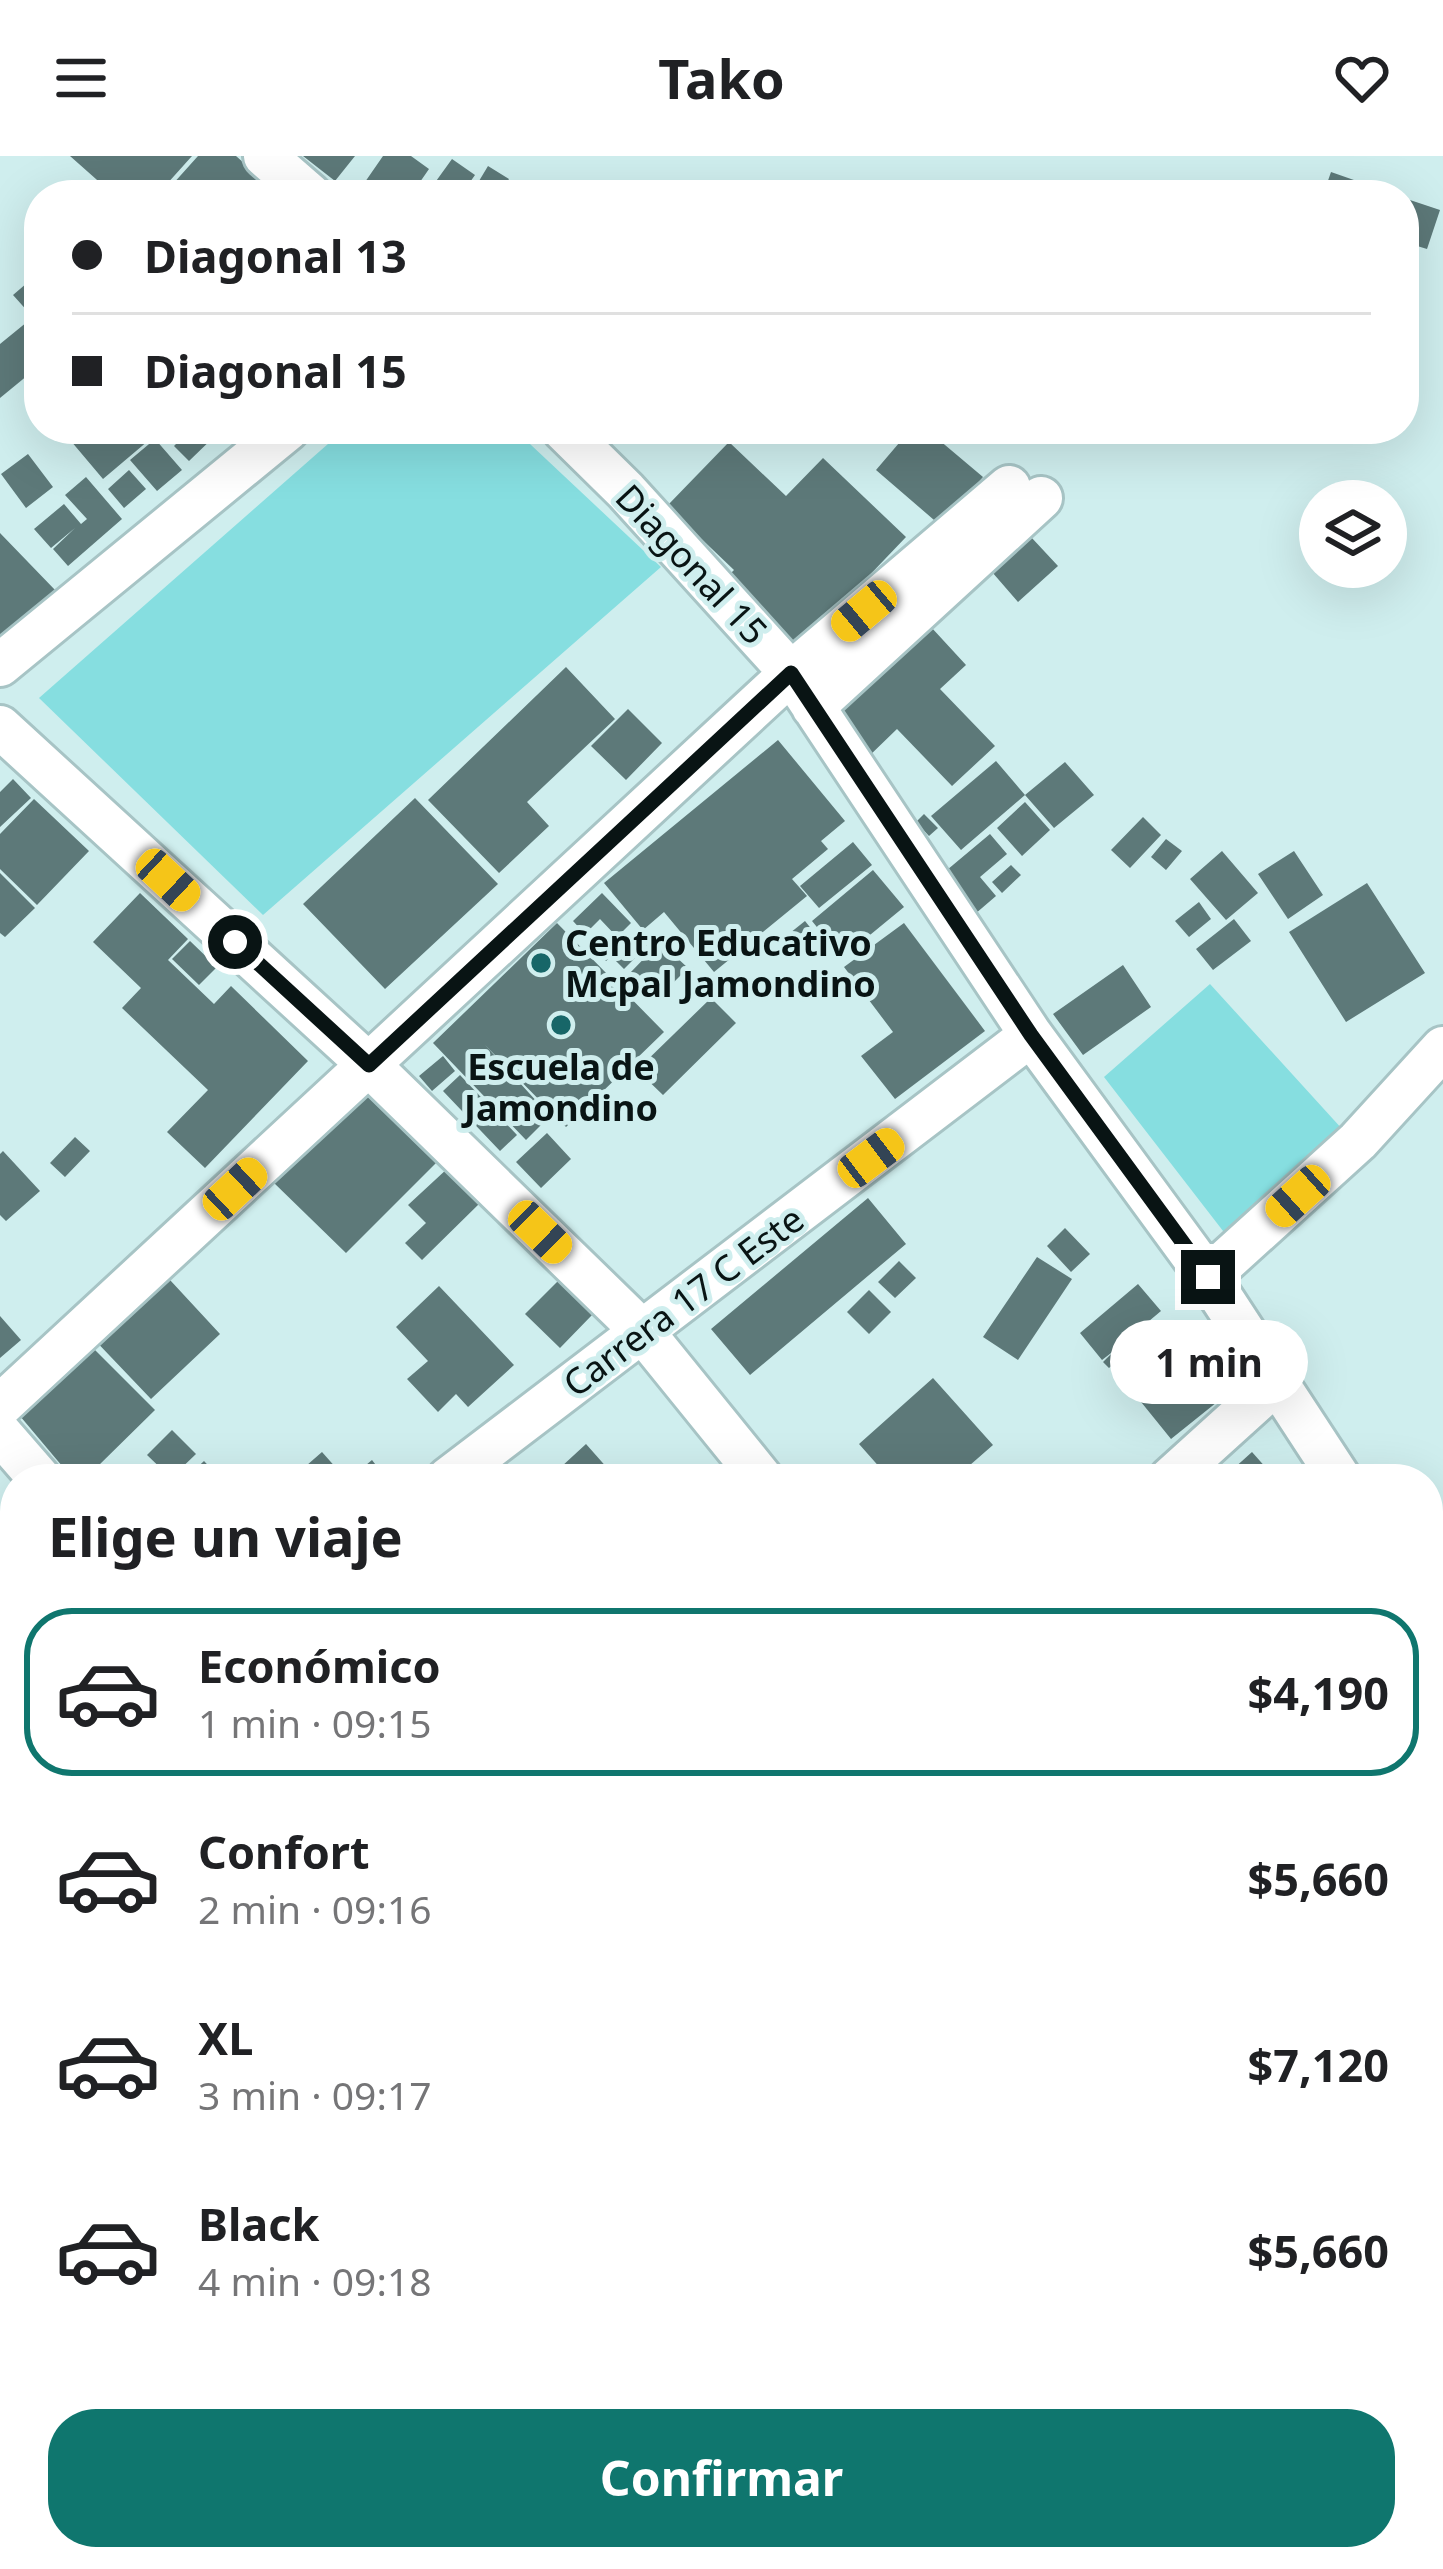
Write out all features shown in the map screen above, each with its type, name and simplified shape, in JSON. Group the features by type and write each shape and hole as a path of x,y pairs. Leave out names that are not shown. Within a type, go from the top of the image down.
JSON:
{"street":[{"path":"265,156 293,180"},
{"path":"0,664 270,444"},
{"name":"Diagonal 15","path":"578,444 626,491 802,690 1031,1035 1208,1277 1330,1464"},
{"path":"0,1406 369,1065 1025,492"},
{"path":"0,727 369,1065 643,1332 750,1464"},
{"name":"Carrera 17 C Este","path":"468,1464 1031,1035"},
{"path":"1208,1277 1358,1141 1443,1048"},
{"path":"1187,1464 1276,1383"},
{"path":"0,1432 27,1464"}],"shaded area":[{"path":"328,444 530,444 661,567 263,915 39,698"},
{"path":"1210,984 1343,1130 1230,1240 1104,1077"}],"building":[{"path":"70,156 192,156 170,180 97,180"},
{"path":"198,156 236,156 262,179 261,180 176,180"},
{"path":"303,156 355,156 334,180"},
{"path":"383,156 411,156 429,169 421,180 366,180"},
{"path":"452,159 475,175 472,180 437,180"},
{"path":"488,166 509,179 508,180 480,180"},
{"path":"1331,172 1354,180 1328,180"},
{"path":"1419,203 1440,210 1427,249 1419,247"},
{"path":"24,286 24,307 13,295"},
{"path":"24,324 24,378 0,398 0,344"},
{"path":"73,444 144,444 103,479"},
{"path":"149,444 159,444 182,470 157,491 130,460"},
{"path":"176,444 207,444 189,461"},
{"path":"731,444 786,496 823,458 906,537 800,648 726,578 734,570 667,506"},
{"path":"898,444 944,444 983,477 941,526 876,470"},
{"path":"28,454 53,487 26,508 1,474"},
{"path":"129,470 146,489 124,508 108,489"},
{"path":"86,477 122,519 68,566 53,549 75,528 51,548 34,529 64,504 81,524 87,519 65,495"},
{"path":"0,533 56,591 0,643"},
{"path":"1031,537 1058,566 1018,602 992,572"},
{"path":"931,627 966,665 940,689 995,746 952,786 897,729 866,759 831,721"},
{"path":"566,667 615,719 527,802 549,826 499,873 428,800"},
{"path":"628,709 662,743 626,780 591,746"},
{"path":"778,740 845,821 821,841 828,849 792,879 807,896 714,972 664,912 643,930 604,883"},
{"path":"996,761 1025,795 961,850 931,816"},
{"path":"1065,762 1094,795 1054,828 1025,795"},
{"path":"13,779 31,798 0,827 0,792"},
{"path":"415,798 498,884 385,989 303,904"},
{"path":"34,799 89,851 37,905 0,869 0,834"},
{"path":"1025,802 1050,830 1022,856 997,828"},
{"path":"924,814 938,828 929,836 916,822"},
{"path":"1143,817 1161,835 1130,868 1111,850"},
{"path":"990,834 1007,854 980,877 996,896 975,914 941,875"},
{"path":"1166,839 1182,851 1166,870 1151,857"},
{"path":"853,842 872,865 819,908 800,886"},
{"path":"1222,851 1258,893 1226,920 1190,879"},
{"path":"1294,851 1323,895 1288,919 1258,874"},
{"path":"1011,865 1021,875 1002,893 992,882"},
{"path":"873,870 904,907 842,958 812,921"},
{"path":"0,873 35,908 5,937 0,933"},
{"path":"1367,883 1425,973 1346,1022 1289,932"},
{"path":"140,893 188,939 168,960 214,1004 231,986 308,1061 205,1168 167,1132 208,1090 122,1008 141,988 93,942"},
{"path":"602,893 631,923 617,937 600,919 585,934 573,921"},
{"path":"1199,902 1211,919 1189,937 1175,921"},
{"path":"1234,919 1251,941 1213,970 1196,949"},
{"path":"805,921 821,941 802,957 785,937"},
{"name":"Escuela de Jamondino","path":"557,923 664,1032 566,1127 485,1045 550,1116 526,1140 433,1043"},
{"path":"904,923 985,1031 895,1099 861,1056 893,1032 844,967"},
{"path":"605,933 619,950 606,961 590,944"},
{"path":"639,935 649,944 624,969 614,959"},
{"path":"190,941 217,967 199,985 172,959"},
{"path":"660,942 688,968 657,999 630,973"},
{"path":"1123,965 1151,1007 1083,1055 1053,1014"},
{"path":"711,998 736,1023 663,1095 637,1070"},
{"path":"443,1056 455,1071 432,1091 419,1076"},
{"path":"460,1075 517,1135 500,1151 443,1091"},
{"path":"361,1090 436,1163 346,1253 272,1181"},
{"path":"547,1133 571,1159 541,1188 516,1162"},
{"path":"75,1137 90,1151 65,1177 50,1163"},
{"path":"3,1151 40,1191 6,1221 0,1215"},
{"path":"448,1168 481,1202 422,1260 405,1243 426,1223 408,1205"},
{"path":"868,1198 906,1244 750,1375 711,1329"},
{"path":"1065,1228 1090,1254 1071,1272 1047,1246"},
{"path":"1037,1257 1072,1279 1018,1360 983,1337"},
{"path":"899,1261 916,1278 895,1298 878,1282"},
{"path":"170,1280 220,1334 151,1399 89,1334 132,1294 142,1305"},
{"path":"559,1280 593,1314 560,1348 525,1314"},
{"path":"1138,1284 1161,1311 1118,1347 1125,1354 1109,1368 1103,1362 1115,1350 1102,1360 1080,1333"},
{"path":"439,1286 514,1365 468,1407 456,1394 438,1412 407,1379 428,1361 396,1327"},
{"path":"869,1290 891,1312 869,1334 847,1312"},
{"path":"0,1316 21,1340 0,1358"},
{"path":"1165,1321 1182,1339 1136,1382 1119,1363"},
{"path":"1199,1340 1237,1386 1171,1439 1133,1392"},
{"path":"87,1342 155,1410 100,1464 60,1464 20,1416"},
{"path":"933,1378 993,1445 971,1464 877,1464 859,1444"},
{"path":"172,1430 196,1454 186,1464 156,1464 147,1455"},
{"path":"586,1444 604,1464 564,1464"},
{"path":"322,1452 333,1464 308,1464"},
{"path":"1252,1452 1263,1464 1239,1464"}],"place":[{"name":"Centro Educativo Mcpal Jamondino","path":"541,963"},
{"name":"Escuela de Jamondino","path":"561,1025"}],"route":[{"path":"235,942 369,1065 791,673 1031,1035 1208,1277"}]}
